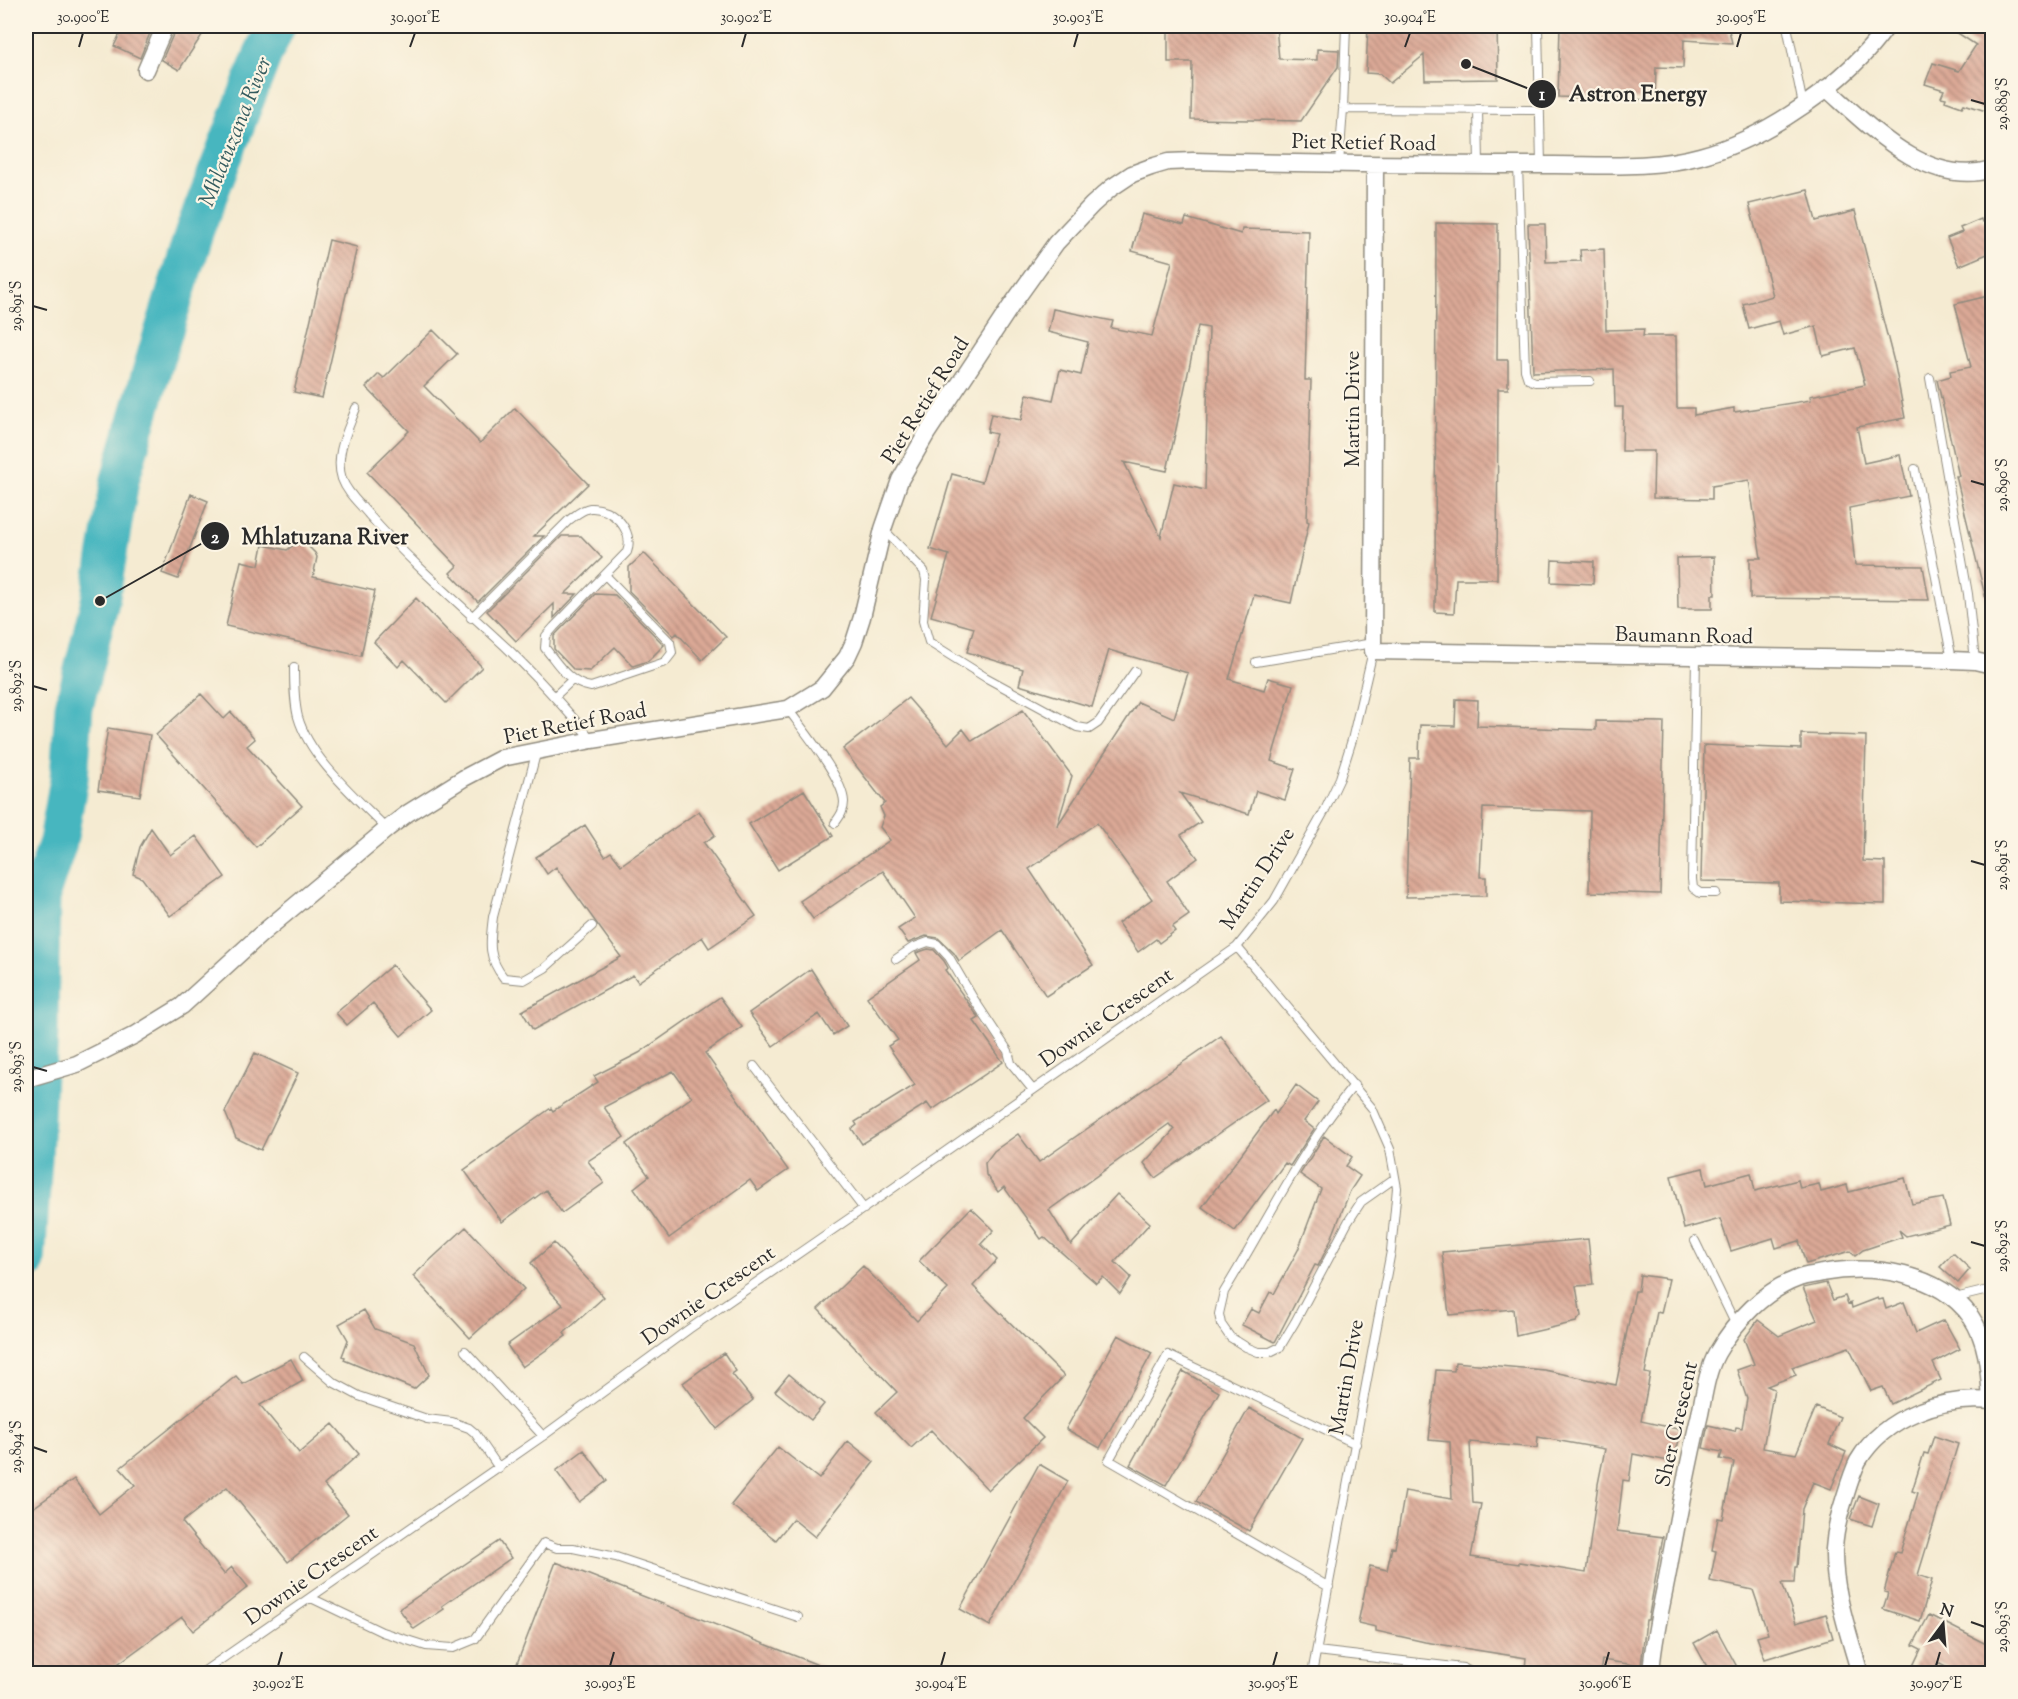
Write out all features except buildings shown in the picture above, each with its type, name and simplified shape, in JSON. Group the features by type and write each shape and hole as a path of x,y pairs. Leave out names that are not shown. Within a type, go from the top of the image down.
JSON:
{"street":[{"path":"146,70 165,26"},
{"name":"Piet Retief Road","path":"26,1079 77,1064 135,1035 182,1006 260,935 387,829 445,790 502,758 592,740 788,709 822,688 847,657 862,617 883,529 900,480 927,433 1011,306 1056,243 1092,204 1132,174 1168,162 1193,161 1339,165 1541,165 1682,161 1724,148 1757,133 1803,106 1863,57 1887,26"},
{"path":"1826,88 1901,151 1945,170 1968,172 1992,169"},
{"name":"Martin Drive","path":"1373,647 1375,165"},
{"name":"Baumann Road","path":"1373,647 1696,657 1952,660 1992,664"},
{"name":"Sher Crescent","path":"1651,1674 1689,1457 1708,1377 1717,1354 1736,1325 1755,1305 1774,1290 1800,1277 1835,1271 1864,1269 1906,1276 1933,1286 1954,1298 1971,1318 1984,1345 1992,1400"},
{"path":"1860,1674 1836,1581 1834,1548 1840,1514 1849,1483 1859,1461 1874,1442 1895,1423 1919,1410 1947,1402 1992,1400"}],"lane":[{"path":"1339,165 1346,26"},
{"path":"1538,26 1541,165"},
{"path":"1787,26 1803,106"},
{"path":"1343,109 1539,110"},
{"path":"1478,110 1479,165"},
{"path":"1518,165 1525,370 1528,379 1535,382 1590,381"},
{"path":"1930,378 1973,625 1975,661"},
{"path":"356,408 339,455 342,481 352,496 471,618 505,647 555,696 592,740"},
{"path":"1915,469 1952,660"},
{"path":"471,618 569,520 583,510 600,509 625,527 630,544 627,552 546,636 545,648 572,680 581,686 591,687 665,662 672,653 670,642 605,575"},
{"path":"883,529 924,571 926,580 923,621 930,642 985,677 1077,727 1089,729 1098,723 1135,671"},
{"path":"1256,662 1373,647"},
{"name":"Martin Drive","path":"1312,1674 1391,1251 1397,1188 1390,1149 1372,1108 1237,946 1274,902 1340,778 1365,691 1373,647"},
{"path":"1696,657 1692,879 1693,888 1700,893 1716,893"},
{"path":"294,667 298,718 311,745 335,775 387,829"},
{"path":"555,696 572,680"},
{"path":"788,709 818,750 842,790 844,803 842,814 835,823"},
{"path":"537,750 492,916 490,942 494,965 504,978 524,980 545,968 592,926"},
{"path":"896,959 912,948 928,942 938,944 950,957 973,998 1008,1051 1011,1063 1034,1090"},
{"name":"Downie Crescent","path":"200,1674 499,1468 689,1329 864,1209 1237,946"},
{"path":"754,1066 864,1209"},
{"path":"1354,1085 1334,1109 1306,1151 1224,1292 1219,1314 1221,1324 1230,1337 1258,1352 1270,1352 1280,1347 1361,1202 1395,1178"},
{"path":"1695,1241 1736,1325"},
{"path":"1954,1298 1992,1289"},
{"path":"465,1351 543,1436"},
{"path":"1329,1587 1109,1460 1168,1355 1356,1444"},
{"path":"304,1357 333,1382 359,1396 428,1419 452,1422 469,1428 499,1468"},
{"path":"311,1598 382,1632 426,1646 453,1648 475,1639 544,1543 557,1548 573,1548 616,1557 798,1617"},
{"path":"1317,1651 1463,1668 1474,1674"}],"waterway":[{"name":"Mhlatuzana River","path":"26,1261 39,1031 41,893 58,842 69,779 74,707 100,601 120,480 153,366 194,232 276,26"}],"place":[{"name":"Astron Energy","path":"1466,64"},
{"name":"Mhlatuzana River","path":"100,601"}]}
